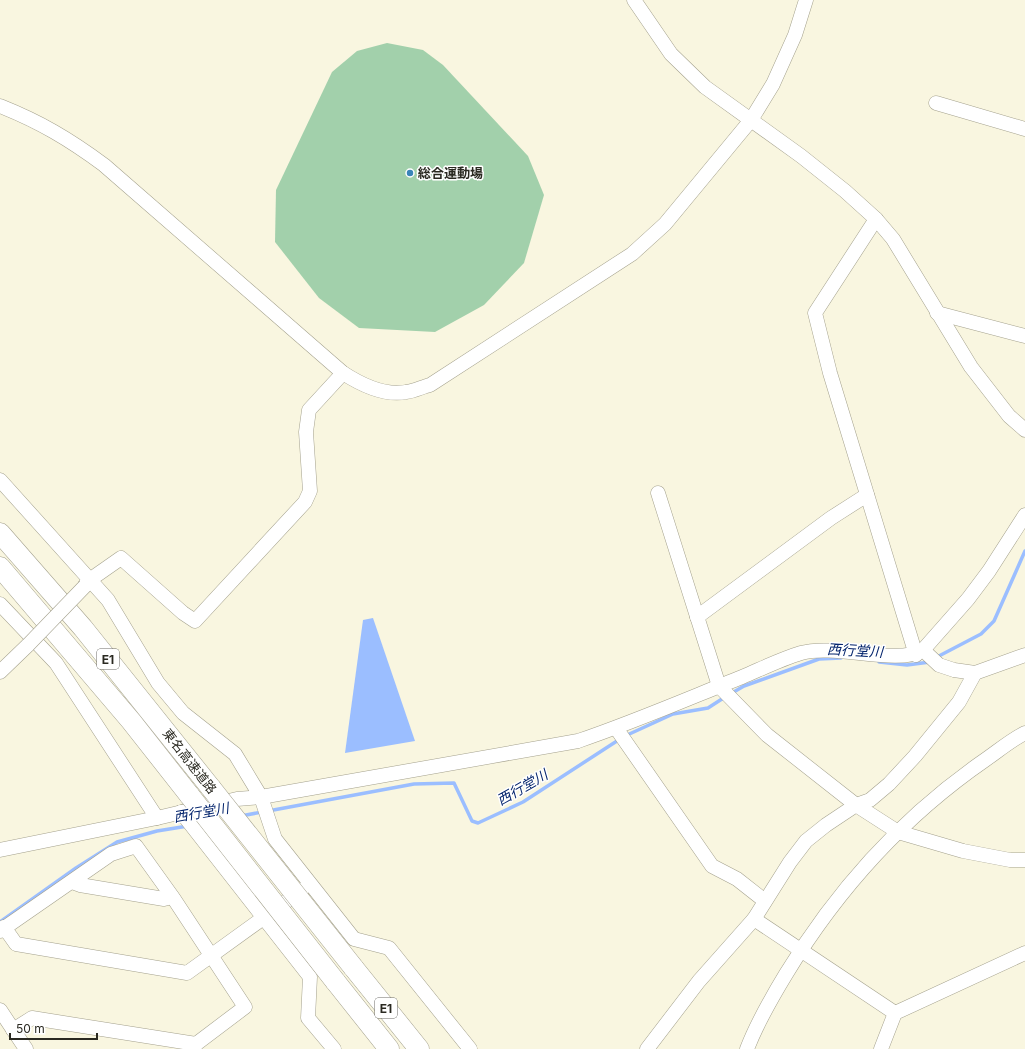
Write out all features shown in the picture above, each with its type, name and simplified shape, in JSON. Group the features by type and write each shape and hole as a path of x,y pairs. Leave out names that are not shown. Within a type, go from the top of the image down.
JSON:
{"highway":[{"name":"東名高速道路","path":"0,533 83,628 419,1049"},
{"name":"東名高速道路","path":"0,567 120,709 188,814 335,981 389,1049"}],"street":[{"path":"634,0 671,54 706,88 845,191 876,219 893,239 970,367 1008,416 1025,430"},
{"path":"0,106 33,119 60,134 104,165 343,373 355,381 381,391 404,393 430,385 632,254 665,224 751,120 773,84 794,36 806,0"},
{"path":"936,103 1025,129"},
{"path":"876,219 815,313 830,373 867,495 920,653"},
{"path":"937,313 1025,336"},
{"path":"0,672 88,582 121,558 183,613 195,621 305,502 310,491 306,432 309,410 343,373"},
{"path":"0,480 88,582 108,600 158,683 183,713 235,754 264,806 275,839 354,939 389,948 470,1049"},
{"path":"658,493 697,617 725,692 767,735 856,805 898,832 963,851 1010,860 1025,860"},
{"path":"697,617 831,518 867,495"},
{"path":"920,653 985,577 1025,516"},
{"path":"0,604 56,663 157,818"},
{"path":"0,850 157,818 188,814 237,799 264,806 578,741 620,735 725,692 802,653 840,650 881,656 920,653 940,665 975,673 1025,655"},
{"path":"647,1049 699,981 754,919 806,841 826,825 856,805 870,800 889,784 915,756 959,702 975,673"},
{"path":"747,1049 775,992 800,950 859,872 931,800 976,766 1025,733"},
{"path":"620,735 712,866 737,879 765,901"},
{"path":"188,814 263,918 310,977 308,1018 334,1049"},
{"path":"14,1030 32,1018 195,1046 245,1007 210,955 172,897 136,846 111,854 2,929 16,944 186,973 210,955 310,884"},
{"path":"72,882 80,885 164,899 172,897"},
{"path":"754,919 895,1013"},
{"path":"881,1049 895,1013 1025,953"},
{"path":"0,1010 26,1049"}],"green space":[{"name":"総合運動場","path":"387,43 423,50 443,65 528,156 544,195 524,263 484,305 435,332 359,328 319,298 275,242 276,190 332,72 357,51"}],"water":[{"path":"373,618 415,741 345,753 363,620"}],"waterway":[{"name":"西行堂川","path":"937,657 981,634 994,621 1025,551"},
{"name":"西行堂川","path":"732,693 744,686 819,659 841,658"},
{"name":"西行堂川","path":"879,662 907,665 930,662"},
{"name":"西行堂川","path":"625,736 673,714 708,708 725,697"},
{"name":"西行堂川","path":"268,811 414,784 454,783 472,821 478,823 523,802 620,739"},
{"name":"西行堂川","path":"241,816 262,812"},
{"name":"西行堂川","path":"0,922 76,868 117,842 157,831 188,826"}],"place":[{"name":"総合運動場","path":"410,173"}]}
